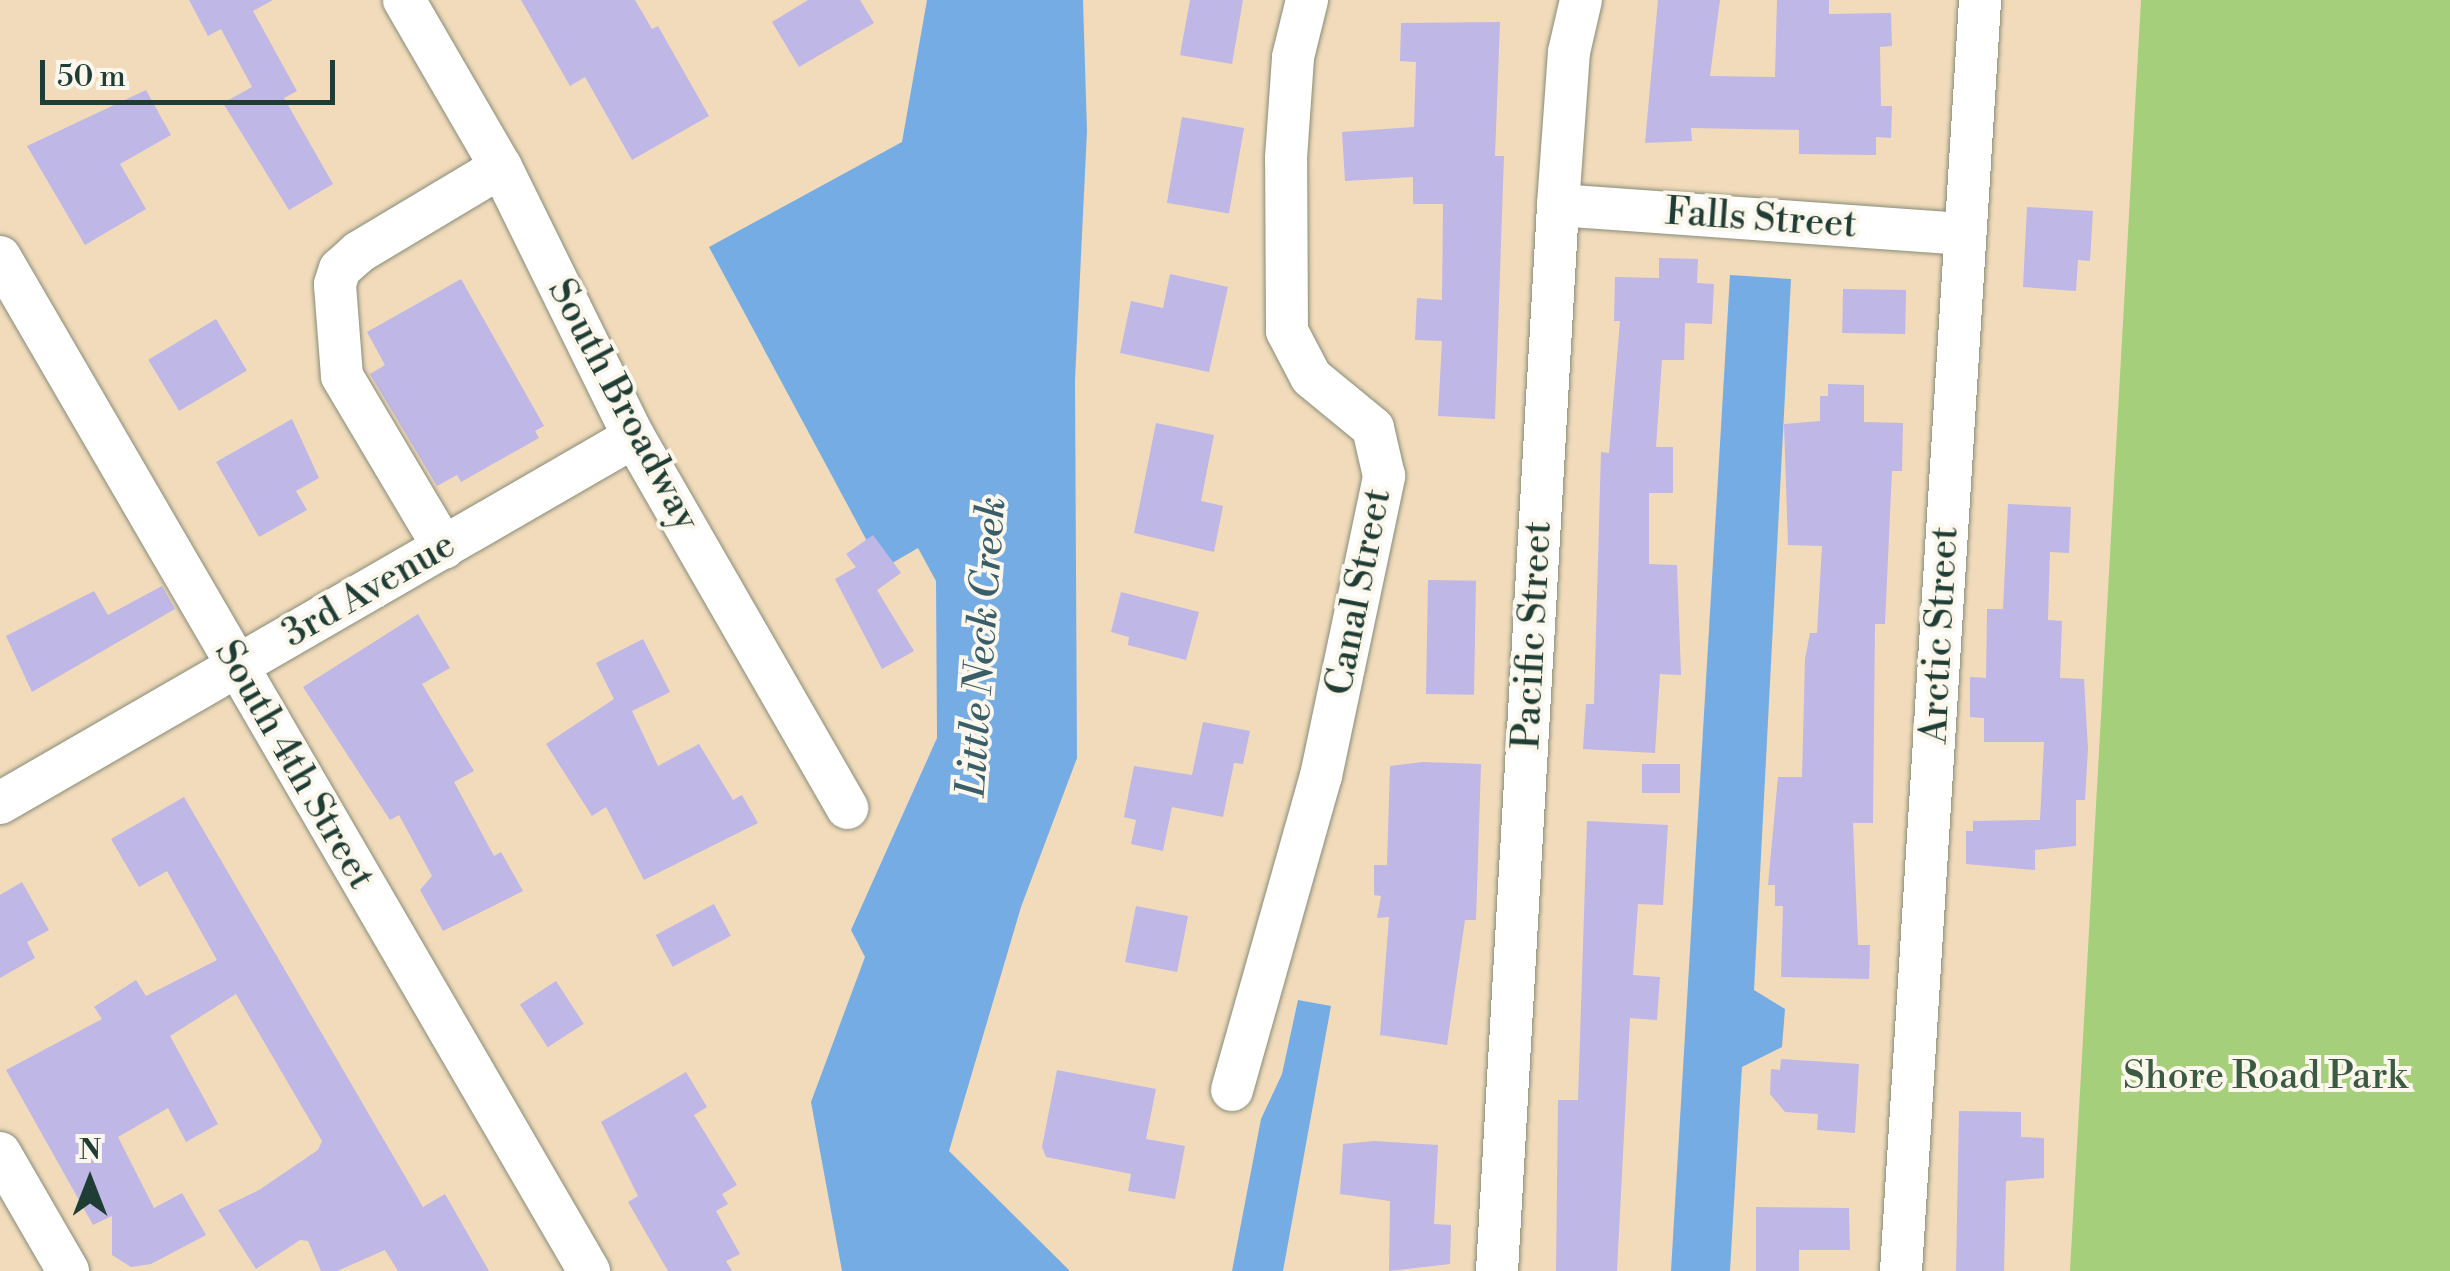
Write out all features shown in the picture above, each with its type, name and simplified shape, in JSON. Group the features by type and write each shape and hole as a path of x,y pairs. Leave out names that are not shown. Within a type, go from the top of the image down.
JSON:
{"street":[{"name":"South Broadway","path":"404,0 501,167 634,436 848,808"},
{"name":"Canal Street","path":"1232,1090 1321,776 1384,476 1373,428 1312,377 1287,331 1286,158 1293,57 1306,0"},
{"name":"Pacific Street","path":"1497,1271 1568,52 1581,0"},
{"name":"Arctic Street","path":"1902,1271 1980,0"},
{"path":"444,548 342,376 335,284 340,269 360,252 501,167"},
{"name":"Falls Street","path":"1558,205 1965,234"},
{"name":"South 4th Street","path":"0,257 589,1271"},
{"name":"3rd Avenue","path":"0,803 634,436"},
{"path":"0,1153 68,1271"}],"green space":[{"name":"Shore Road Park","path":"2141,0 2450,0 2450,1271 2070,1271"}],"water":[{"name":"Little Neck Creek","path":"927,0 1083,0 1087,131 1075,380 1077,758 1021,907 949,1151 1070,1271 842,1271 811,1102 865,957 851,930 937,738 936,581 918,548 882,569 709,247 902,142"},
{"path":"1730,275 1791,279 1754,990 1785,1009 1782,1047 1742,1067 1730,1271 1671,1271"},
{"path":"1298,1000 1331,1006 1283,1271 1232,1271 1261,1119 1282,1074"}],"building":[{"path":"189,0 273,0 253,11 297,91 284,98 333,184 289,210 223,103 252,87 221,29 208,36"},
{"path":"521,0 635,0 652,29 658,26 709,116 632,160 585,77 570,86"},
{"path":"808,0 860,0 874,23 799,67 772,22"},
{"path":"1190,0 1243,0 1232,64 1180,55"},
{"path":"1658,0 1720,0 1710,76 1775,77 1777,0 1829,0 1829,14 1891,13 1892,46 1880,47 1881,106 1892,106 1891,138 1876,137 1876,155 1799,154 1799,130 1691,128 1692,141 1645,143"},
{"path":"1500,22 1495,156 1504,156 1495,419 1438,416 1442,341 1415,340 1417,298 1442,300 1443,204 1413,204 1413,177 1345,181 1342,132 1414,127 1416,62 1400,61 1401,23"},
{"path":"146,90 171,135 120,164 146,209 85,245 27,146"},
{"path":"1182,117 1244,128 1229,214 1167,203"},
{"path":"2027,207 2093,211 2090,261 2078,260 2076,291 2023,287"},
{"path":"1659,258 1698,259 1697,283 1714,284 1712,324 1685,323 1684,360 1662,360 1656,447 1673,447 1673,493 1649,493 1649,564 1677,565 1681,675 1660,674 1655,753 1583,749 1586,704 1594,704 1601,452 1609,453 1620,321 1614,321 1615,277 1659,278"},
{"path":"1170,274 1228,287 1209,372 1120,353 1131,301 1163,308"},
{"path":"461,279 544,426 535,431 539,438 461,482 457,475 437,486 370,374 385,365 367,332"},
{"path":"1843,289 1906,290 1905,334 1842,333"},
{"path":"216,319 247,370 179,411 148,360"},
{"path":"1828,384 1864,385 1864,422 1903,423 1902,471 1892,471 1885,624 1875,624 1873,823 1853,823 1858,945 1870,945 1869,979 1781,977 1783,906 1775,906 1775,885 1768,885 1778,777 1802,777 1805,659 1810,633 1817,633 1822,546 1788,545 1784,424 1820,421 1820,396 1828,396"},
{"path":"292,419 319,478 296,491 307,510 259,537 216,462"},
{"path":"1156,423 1214,435 1201,501 1223,506 1214,552 1134,533"},
{"path":"2008,504 2071,507 2069,553 2050,552 2048,620 2062,621 2060,678 2084,679 2088,749 2085,800 2076,800 2076,846 2035,850 2035,870 1966,864 1966,831 1973,831 1973,821 2040,820 2044,742 1984,742 1984,718 1970,717 1970,677 1986,678 1987,609 2003,609"},
{"path":"873,535 901,573 877,590 914,651 882,669 835,579 856,567 846,554"},
{"path":"1428,580 1476,581 1474,695 1426,694"},
{"path":"162,586 175,609 32,692 6,636 94,591 108,615"},
{"path":"1121,592 1199,612 1186,660 1128,645 1129,637 1111,632"},
{"path":"418,614 450,668 422,684 474,771 454,782 494,856 501,852 523,891 443,931 420,890 432,876 399,815 390,820 303,687"},
{"path":"643,639 670,692 632,711 658,766 699,744 733,800 742,795 758,823 644,880 606,807 592,816 546,744 614,699 596,663"},
{"path":"1203,722 1250,731 1243,764 1234,763 1223,817 1172,807 1163,851 1131,844 1136,820 1124,817 1134,766 1192,775"},
{"path":"1423,762 1481,764 1476,920 1465,920 1447,1045 1380,1035 1389,917 1377,918 1381,896 1374,895 1374,865 1387,865 1390,766"},
{"path":"1642,764 1680,764 1680,793 1642,793"},
{"path":"184,797 423,1207 445,1194 489,1271 398,1271 385,1250 337,1271 321,1271 308,1241 300,1240 256,1269 218,1210 259,1190 318,1150 322,1141 236,994 170,1036 218,1124 186,1142 168,1108 118,1137 154,1208 182,1193 206,1235 151,1264 131,1267 112,1255 112,1216 93,1225 6,1070 102,1019 94,1007 136,980 146,996 217,960 167,871 139,887 111,839"},
{"path":"1587,821 1668,825 1663,905 1638,904 1633,975 1660,977 1657,1020 1630,1018 1617,1271 1556,1271 1558,1100 1578,1100"},
{"path":"22,882 49,930 27,942 35,958 0,978 0,895"},
{"path":"714,904 731,936 673,967 656,935"},
{"path":"1136,906 1188,916 1177,972 1125,962"},
{"path":"556,981 584,1024 548,1047 520,1004"},
{"path":"1781,1059 1859,1064 1855,1133 1817,1130 1818,1114 1785,1112 1770,1094 1771,1069 1780,1070"},
{"path":"1057,1070 1156,1089 1146,1139 1185,1146 1175,1199 1128,1191 1131,1174 1046,1157 1042,1147"},
{"path":"686,1072 707,1107 694,1115 737,1185 722,1194 728,1204 716,1211 740,1254 726,1261 732,1271 668,1271 628,1202 638,1196 601,1122"},
{"path":"1959,1111 2021,1112 2021,1137 2044,1138 2044,1178 2006,1181 2004,1271 1956,1271"},
{"path":"1374,1141 1438,1145 1434,1224 1451,1225 1450,1264 1389,1271 1390,1201 1340,1194 1343,1144"},
{"path":"1756,1207 1849,1208 1850,1250 1799,1250 1799,1271 1756,1271"}]}
